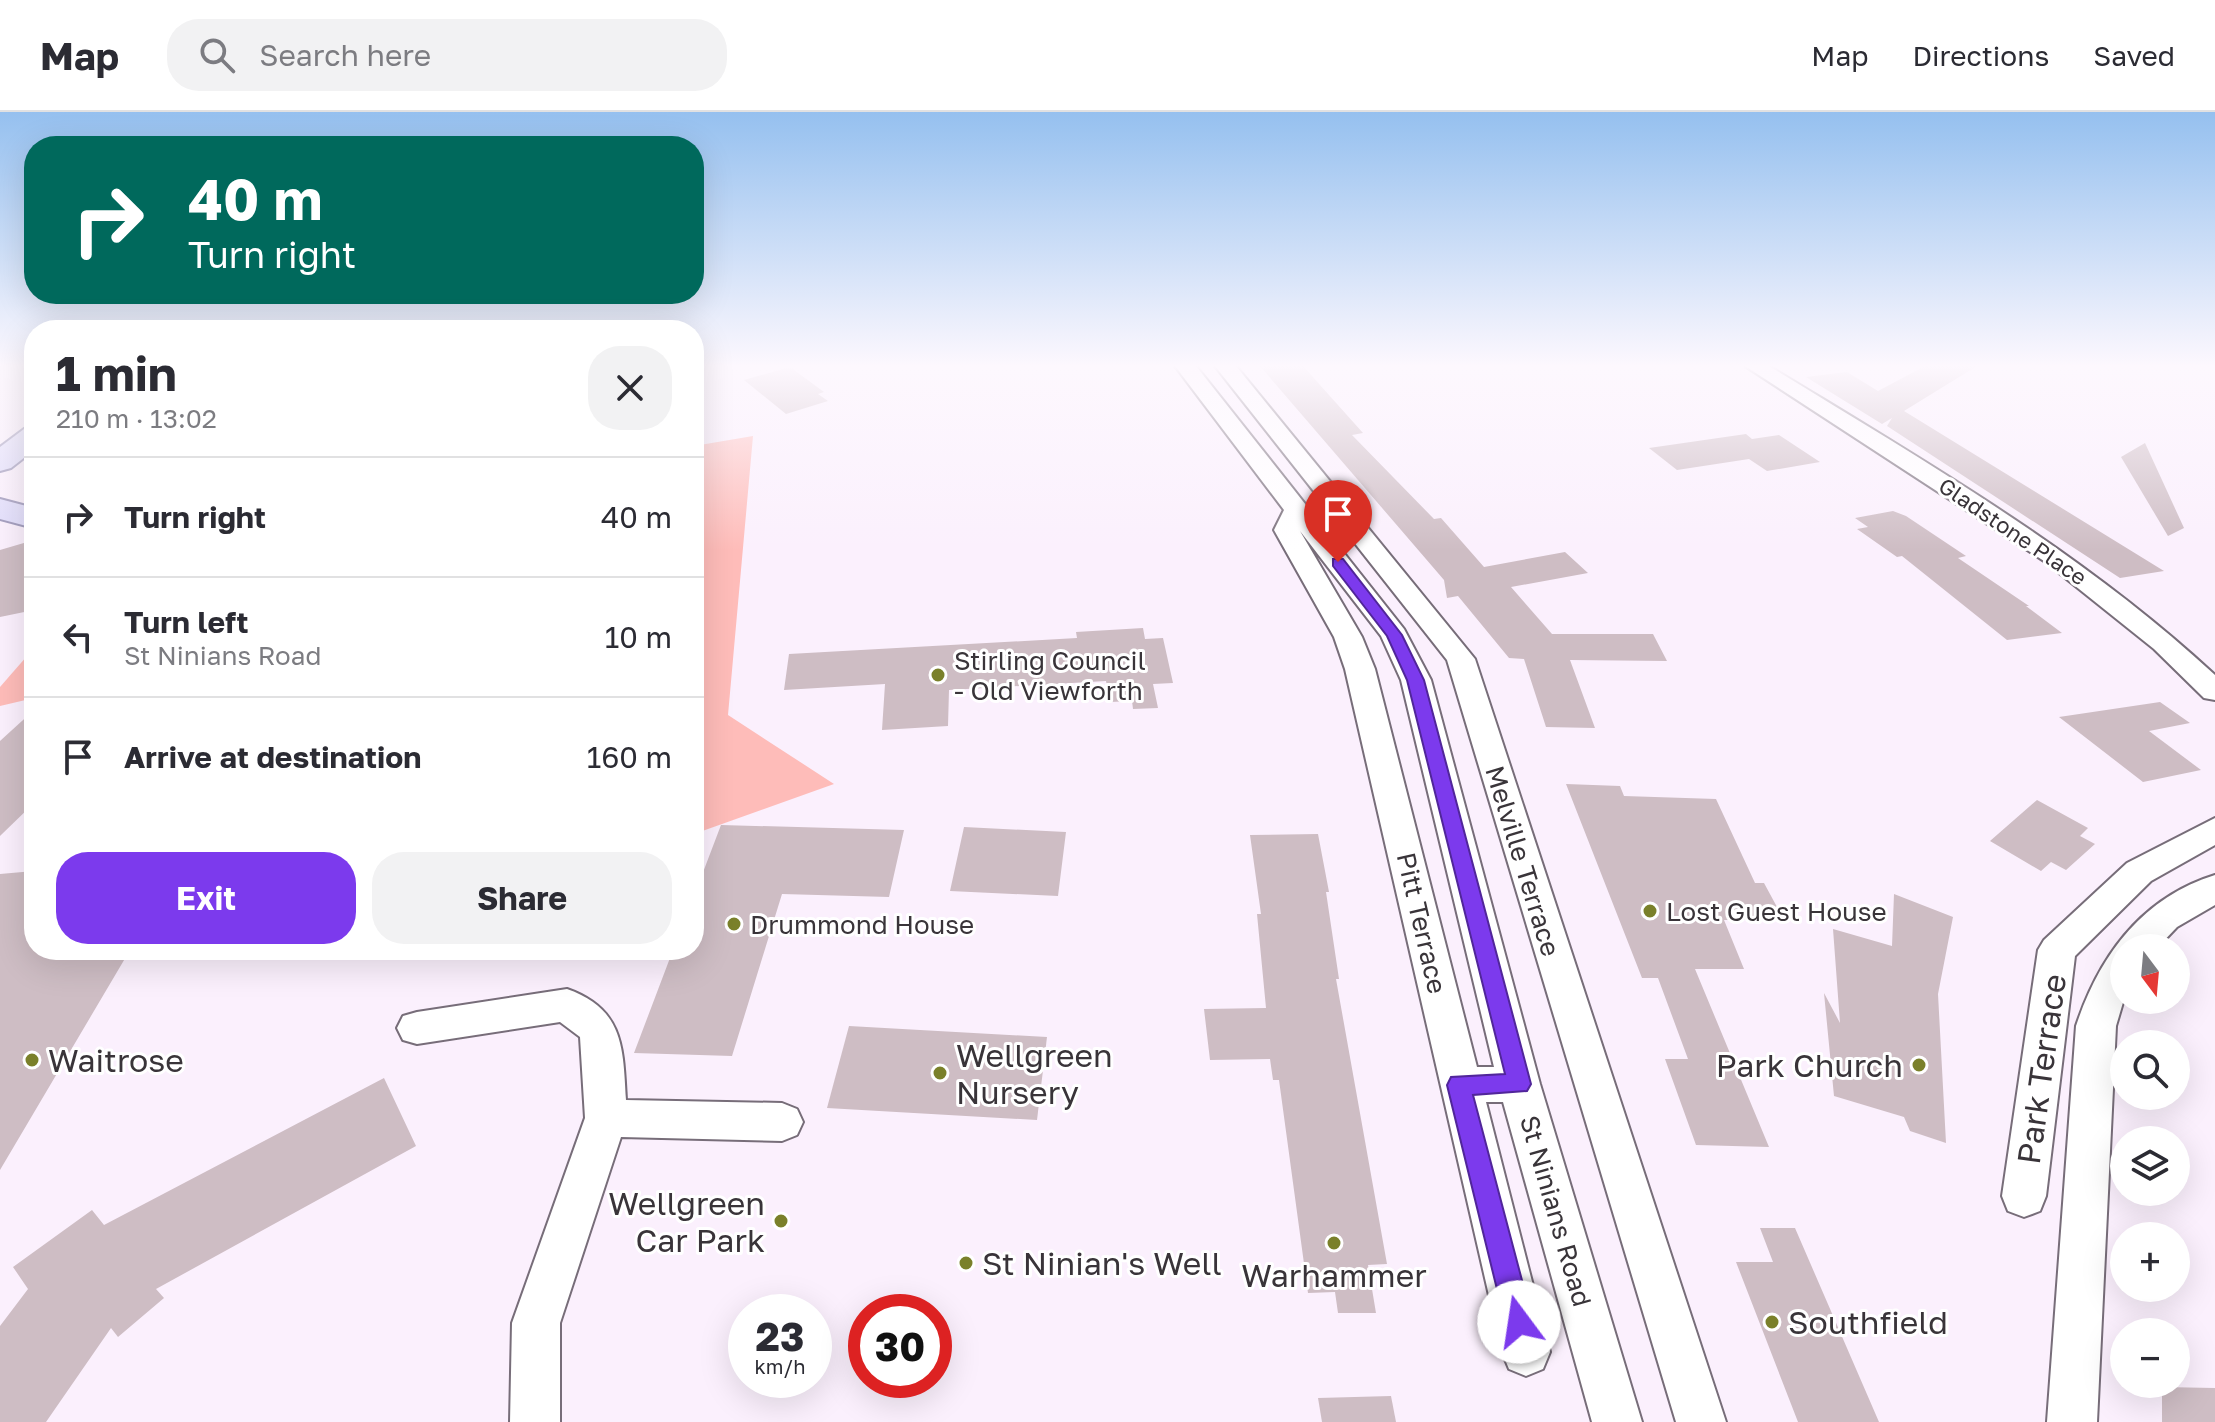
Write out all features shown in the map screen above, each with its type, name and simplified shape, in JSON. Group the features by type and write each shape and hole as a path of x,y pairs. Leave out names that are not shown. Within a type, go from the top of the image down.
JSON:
{"main road":[{"path":"2,455 21,427"},
{"path":"2,455 24,441"},
{"path":"0,509 24,515"}],"street":[{"name":"St Ninians Road","path":"1233,427 1394,635 1416,680 1519,1084 1617,1422"},
{"name":"Melville Terrace","path":"1274,427 1461,659 1701,1422"},
{"name":"Gladstone Place","path":"1851,427 2031,541 2112,598 2215,691"},
{"name":"Pitt Terrace","path":"1297,508 1287,530 1348,637 1360,669 1526,1352"},
{"name":"Park Terrace","path":"2024,1196 2057,950 2139,872 2215,830"},
{"path":"2148,934 2164,917 2215,888"},
{"path":"2072,1422 2096,1026 2110,983"},
{"path":"417,1028 567,1005 597,1028 603,1049 606,1118 536,1323 535,1422"},
{"path":"1459,1085 1519,1084"},
{"path":"606,1118 782,1122"}],"shaded area":[{"path":"753,436 728,715 834,784 704,830 704,444"},
{"path":"24,659 24,700 0,706 0,687"}],"building":[{"path":"1313,427 1358,427 1363,433 1352,435 1434,519 1441,518 1484,567 1565,552 1588,573 1511,587 1552,634 1653,634 1667,661 1570,660 1595,728 1546,727 1524,659 1509,658 1458,596 1447,598 1444,580"},
{"path":"1889,427 1930,427 2164,571 2120,578"},
{"path":"1746,434 1752,439 1779,435 1820,462 1767,471 1749,459 1677,470 1649,448"},
{"path":"2145,443 2184,528 2168,536 2121,457"},
{"path":"1893,511 1906,516 1966,556 1958,558 2029,606 2026,606 2062,633 2007,640 1902,556 1897,557 1857,529 1868,527 1855,518"},
{"path":"24,543 24,612 0,617 0,550"},
{"name":"Stirling Council - Old Viewforth","path":"1143,628 1145,639 1163,638 1173,683 1153,684 1158,708 1133,709 1132,701 1110,702 1106,681 949,690 948,726 882,730 885,684 784,690 789,654 1077,638 1076,632"},
{"path":"2160,702 2190,723 2149,731 2201,770 2143,782 2059,717"},
{"path":"24,719 24,813 0,836 0,741"},
{"path":"1566,784 1620,786 1624,796 1716,799 1755,883 1764,883 1784,920 1724,920 1744,969 1695,969 1769,1147 1696,1145 1665,1059 1688,1059 1658,978 1642,978"},
{"path":"2037,800 2088,828 2080,836 2095,844 2066,870 2051,862 2041,871 1990,841"},
{"name":"Drummond House","path":"721,825 904,830 889,897 782,894 732,1056 634,1053 669,960 704,960 704,870"},
{"path":"964,827 1066,832 1058,896 950,891"},
{"path":"1318,834 1329,892 1326,892 1339,979 1336,979 1387,1264 1368,1265 1376,1313 1338,1313 1335,1292 1308,1293 1279,1080 1273,1080 1270,1059 1210,1060 1204,1009 1266,1008 1257,914 1261,914 1250,835"},
{"name":"Waitrose","path":"24,872 24,960 124,960 0,1170 0,874"},
{"path":"1894,894 1953,917 1938,994 1946,1143 1910,1131 1904,1117 1834,1096 1824,993 1840,1023 1833,929 1892,946"},
{"name":"Wellgreen Nursery","path":"849,1026 1047,1037 1037,1120 827,1108"},
{"path":"384,1078 416,1146 156,1289 164,1298 118,1337 111,1328 46,1422 0,1422 0,1326 28,1289 13,1267 92,1210 104,1225"},
{"path":"1760,1228 1795,1228 1879,1422 1798,1422 1736,1262 1773,1262"},
{"path":"2190,1388 2215,1388 2215,1422 2162,1422 2162,1398 2190,1398"},
{"path":"1391,1396 1396,1422 1322,1422 1318,1398"}],"place":[{"name":"Stirling Council - Old Viewforth","path":"938,675"},
{"name":"Lost Guest House","path":"1650,911"},
{"name":"Drummond House","path":"734,924"},
{"name":"Waitrose","path":"32,1060"},
{"name":"Park Church","path":"1919,1065"},
{"name":"Wellgreen Nursery","path":"940,1073"},
{"name":"Wellgreen Car Park","path":"781,1221"},
{"name":"Warhammer","path":"1334,1243"},
{"name":"St Ninian's Well","path":"966,1263"},
{"name":"Southfield","path":"1772,1322"}],"route":[{"path":"1338,562 1394,635 1416,680 1519,1084 1459,1085 1519,1322"}]}
